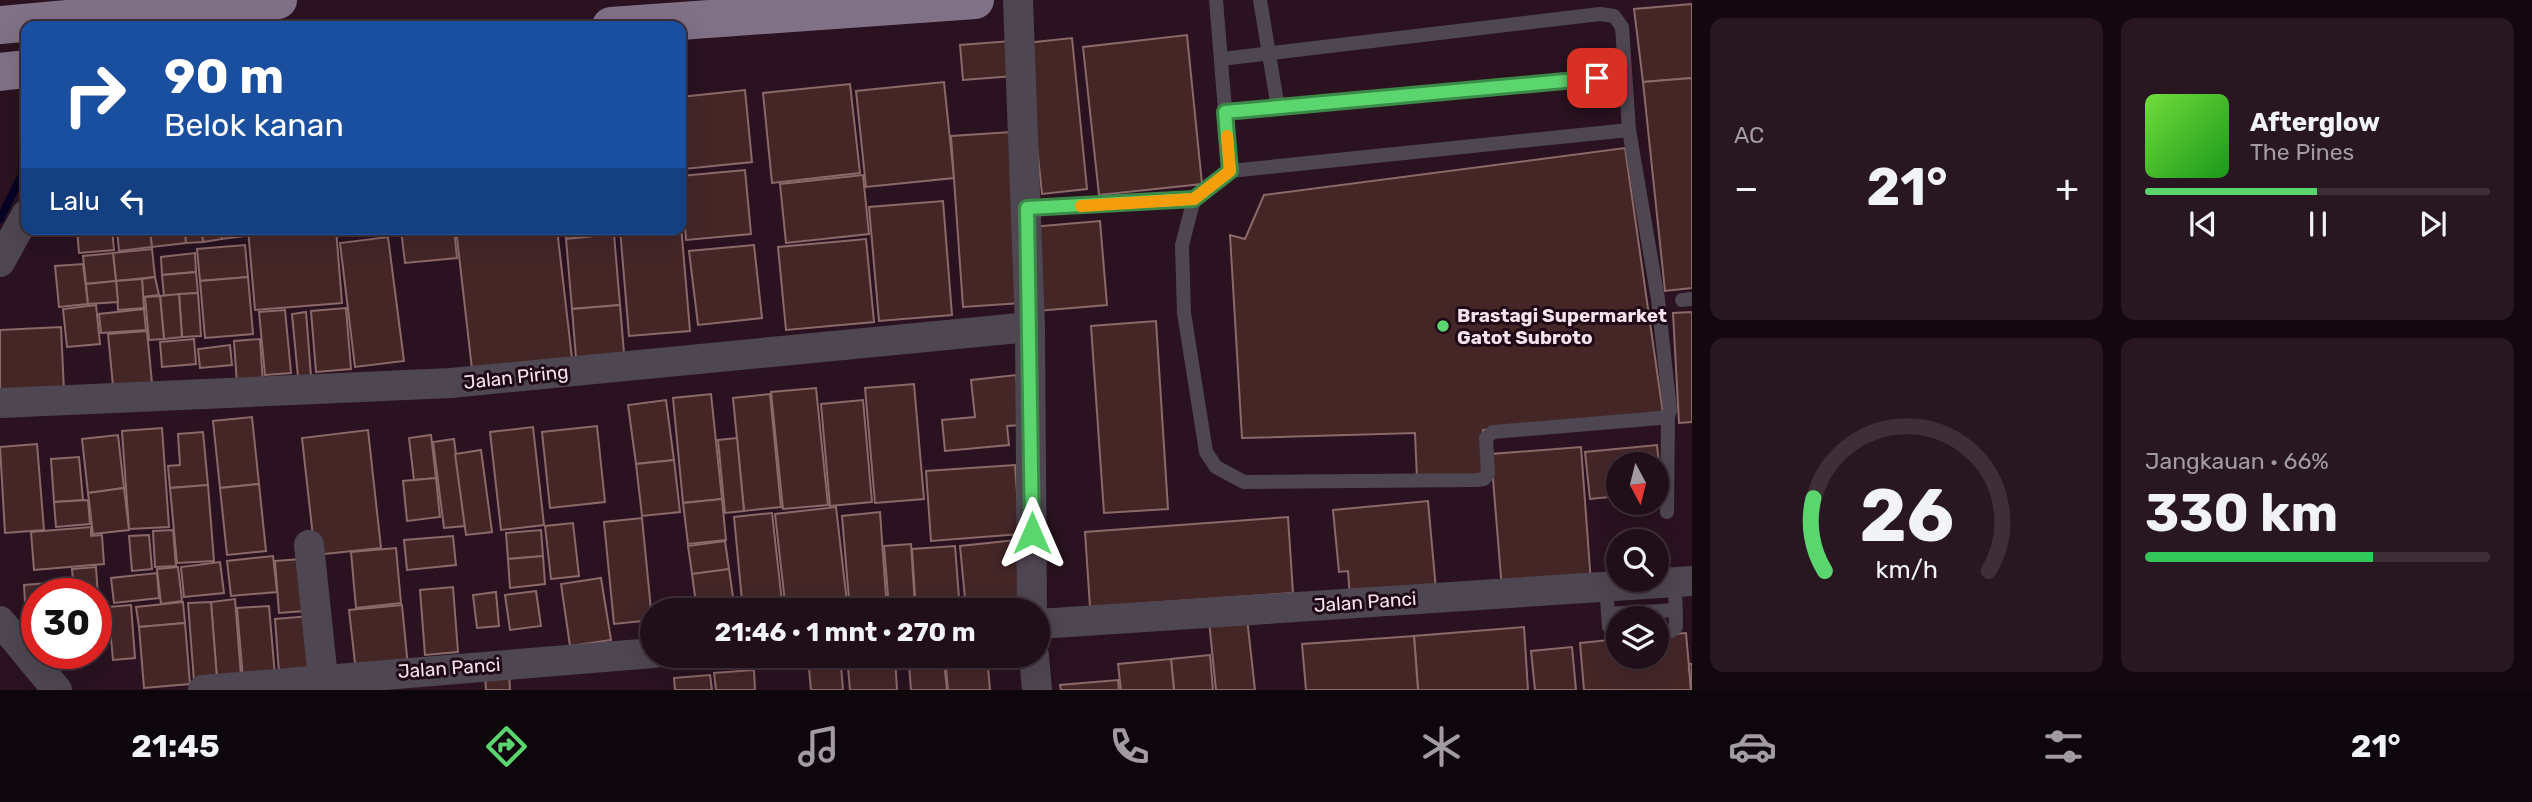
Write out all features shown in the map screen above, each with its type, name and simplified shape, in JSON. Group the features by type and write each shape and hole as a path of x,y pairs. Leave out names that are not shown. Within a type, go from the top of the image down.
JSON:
{"main road":[{"path":"59,21 278,0"},
{"path":"681,21 975,0"},
{"path":"0,25 21,24"}],"street":[{"path":"1018,0 1030,327 1032,598"},
{"path":"0,262 21,224"},
{"name":"Jalan Piring","path":"0,403 451,383 1030,327"},
{"path":"309,545 323,678"},
{"name":"Jalan Panci","path":"1050,623 1607,600 1681,591"},
{"path":"0,621 41,684"},
{"name":"Jalan Panci","path":"203,690 323,678 640,654"},
{"path":"1035,668 1037,690"}],"lane":[{"path":"1216,0 1230,171"},
{"path":"1261,0 1278,108"},
{"path":"1220,59 1600,14 1614,16 1622,27 1629,130 1658,299 1670,410 1668,452"},
{"path":"1225,112 1624,75"},
{"path":"1027,208 1194,199 1230,171 1629,130"},
{"path":"1194,199 1182,245 1184,313 1206,452 1216,467 1244,482 1477,480 1488,474 1486,438 1493,432 1668,416"},
{"path":"1669,628 1676,627 1681,591"},
{"path":"1607,600 1607,606"}],"building":[{"path":"1692,4 1692,78 1643,82 1634,9"},
{"path":"1187,35 1202,184 1099,195 1083,47"},
{"path":"1072,38 1087,189 1042,194 1026,43"},
{"path":"1011,41 1014,76 963,80 960,45"},
{"path":"1692,78 1692,288 1665,291 1643,82"},
{"path":"944,82 954,178 866,187 856,91"},
{"path":"850,84 860,173 772,183 763,93"},
{"path":"745,90 752,162 686,169 686,96"},
{"path":"1011,132 1023,303 963,307 951,136"},
{"name":"Brastagi Supermarket Gatot Subroto","path":"1625,148 1663,413 1483,430 1485,476 1417,479 1415,433 1242,438 1230,235 1245,239 1264,195"},
{"path":"745,170 751,234 686,240 686,176"},
{"path":"863,175 869,234 786,243 780,184"},
{"path":"943,201 952,315 879,321 869,207"},
{"path":"1100,221 1107,305 1037,311 1031,227"},
{"path":"78,235 113,235 114,250 79,253"},
{"path":"118,235 151,235 152,247 119,251"},
{"path":"151,235 185,235 186,243 152,247"},
{"path":"185,235 202,235 203,242 186,243"},
{"path":"202,235 222,235 222,239 203,242"},
{"path":"222,235 246,235 246,236 222,239"},
{"path":"249,235 336,235 342,303 255,310"},
{"path":"402,235 455,235 457,258 405,263"},
{"path":"457,235 558,235 573,367 473,378"},
{"path":"566,235 604,235 566,239"},
{"path":"614,235 620,305 572,309 566,239"},
{"path":"621,235 682,235 690,331 629,336"},
{"path":"388,237 404,361 355,367 340,243"},
{"path":"866,239 874,322 786,330 778,247"},
{"path":"245,245 248,277 200,281 197,249"},
{"path":"754,245 762,318 698,325 689,251"},
{"path":"152,249 155,277 116,281 113,253"},
{"path":"113,253 116,281 86,284 83,256"},
{"path":"195,253 196,272 162,275 161,257"},
{"path":"83,264 88,304 59,307 55,266"},
{"path":"196,272 198,293 164,296 162,275"},
{"path":"155,277 159,295 143,297 142,279"},
{"path":"248,277 253,334 205,338 200,281"},
{"path":"142,279 144,308 118,310 116,281"},
{"path":"116,281 118,302 88,304 86,284"},
{"path":"198,293 201,336 182,337 179,294"},
{"path":"179,294 182,337 164,339 160,296"},
{"path":"160,296 164,339 149,340 145,297"},
{"path":"96,305 100,344 67,347 63,309"},
{"path":"620,305 625,365 577,370 572,309"},
{"path":"346,308 351,369 316,372 311,311"},
{"path":"144,309 146,330 101,333 99,314"},
{"path":"285,310 291,373 265,375 259,312"},
{"path":"306,312 311,376 298,377 292,314"},
{"path":"1692,312 1692,422 1679,423 1673,313"},
{"path":"1156,321 1168,509 1104,513 1091,326"},
{"path":"61,327 64,391 0,394 0,330"},
{"path":"147,331 152,383 113,386 108,334"},
{"path":"194,339 196,364 162,367 160,342"},
{"path":"260,339 263,383 237,385 234,341"},
{"path":"230,345 232,365 200,368 198,349"},
{"path":"1016,375 1021,425 1007,426 1009,445 945,451 942,420 975,417 971,380"},
{"path":"914,384 924,499 875,503 865,388"},
{"path":"816,388 828,505 783,509 771,392"},
{"path":"711,394 722,499 683,503 673,398"},
{"path":"770,394 781,507 744,511 733,398"},
{"path":"666,400 674,460 636,464 628,405"},
{"path":"863,400 872,502 830,506 821,404"},
{"path":"252,417 259,484 220,488 213,421"},
{"path":"597,426 605,502 550,508 542,432"},
{"path":"533,427 544,525 501,530 490,432"},
{"path":"162,428 169,527 129,529 122,431"},
{"path":"368,430 381,548 315,555 302,438"},
{"path":"203,432 208,485 170,488 168,466 180,465 178,434"},
{"path":"118,435 124,488 88,493 82,439"},
{"path":"431,435 436,478 414,480 409,438"},
{"path":"737,438 744,511 725,513 718,440"},
{"path":"454,439 465,526 444,528 433,442"},
{"path":"37,444 44,530 5,533 0,447"},
{"path":"1657,445 1658,452 1606,452 1606,497 1590,499 1585,452"},
{"path":"1581,447 1591,583 1502,590 1491,454"},
{"path":"481,450 492,532 466,535 455,454"},
{"path":"79,457 83,500 54,502 51,459"},
{"path":"674,460 680,512 642,516 636,464"},
{"path":"1015,465 1020,534 931,541 926,471"},
{"path":"436,478 440,517 407,521 403,481"},
{"path":"259,484 266,551 227,555 220,488"},
{"path":"208,485 214,561 177,563 170,488"},
{"path":"124,488 129,530 93,534 88,493"},
{"path":"722,499 726,540 688,544 683,503"},
{"path":"88,500 90,524 56,527 54,502"},
{"path":"1428,501 1436,590 1350,598 1348,571 1339,572 1333,510"},
{"path":"836,507 846,598 785,598 775,514"},
{"path":"880,512 886,598 849,598 842,516"},
{"path":"772,513 782,598 742,598 734,517"},
{"path":"1288,517 1293,593 1090,607 1085,532"},
{"path":"642,518 650,598 640,598 640,621 614,624 604,522"},
{"path":"573,523 579,576 551,579 545,526"},
{"path":"91,527 91,536 102,535 104,564 34,570 31,532"},
{"path":"173,530 176,566 155,567 153,531"},
{"path":"541,530 543,556 508,559 506,533"},
{"path":"149,535 152,569 132,571 129,536"},
{"path":"453,536 456,565 407,570 404,540"},
{"path":"1016,540 1022,598 965,598 960,546"},
{"path":"725,541 729,569 692,574 688,546"},
{"path":"911,544 914,598 888,598 884,546"},
{"path":"955,546 959,598 915,598 912,549"},
{"path":"396,548 401,603 356,608 351,552"},
{"path":"273,556 277,592 231,596 227,561"},
{"path":"543,556 545,584 510,588 508,559"},
{"path":"301,559 305,611 279,613 275,561"},
{"path":"220,562 224,593 184,597 181,567"},
{"path":"96,567 97,578 73,578 72,569"},
{"path":"178,567 182,601 161,604 157,569"},
{"path":"729,569 733,598 695,598 692,574"},
{"path":"157,573 159,598 114,603 111,578"},
{"path":"601,578 611,640 570,646 561,584"},
{"path":"453,587 458,652 425,655 420,590"},
{"path":"536,591 541,626 510,630 505,595"},
{"path":"496,592 499,626 477,628 473,595"},
{"path":"235,599 241,676 217,679 211,602"},
{"path":"183,602 185,623 139,627 136,607"},
{"path":"211,602 217,679 194,681 188,603"},
{"path":"131,605 135,658 113,660 112,607"},
{"path":"402,605 408,667 356,672 349,610"},
{"path":"269,606 275,676 243,679 237,608"},
{"path":"311,616 315,669 279,672 275,619"},
{"path":"1247,618 1255,690 1216,690 1209,621"},
{"path":"185,623 190,684 144,688 139,627"},
{"path":"1524,627 1528,690 1418,690 1414,636"},
{"path":"1686,633 1691,690 1584,690 1580,643 1606,640 1606,669 1669,669 1669,634"},
{"path":"1414,636 1418,690 1306,690 1302,644"},
{"path":"1572,647 1576,690 1535,690 1531,651"},
{"path":"1210,655 1213,690 1174,690 1171,659"},
{"path":"1171,659 1174,690 1121,690 1118,664"},
{"path":"1689,664 1692,664 1692,690 1691,690"},
{"path":"841,668 843,690 811,690 809,669"},
{"path":"848,668 896,668 897,690 850,690"},
{"path":"909,668 945,668 947,690 911,690"},
{"path":"946,668 988,668 990,690 948,690"},
{"path":"754,670 755,690 716,690 714,673"},
{"path":"509,672 510,690 486,690 485,674"},
{"path":"710,675 712,690 675,690 674,678"},
{"path":"1118,680 1119,690 1061,690 1060,685"}],"waterway":[{"path":"0,219 21,177"}],"slow traffic":[{"path":"1081,206 1194,199 1230,171 1227,136"}],"place":[{"name":"Brastagi Supermarket Gatot Subroto","path":"1443,326"}],"route":[{"path":"1032,533 1027,208 1194,199 1230,171 1225,112 1597,78"}]}
